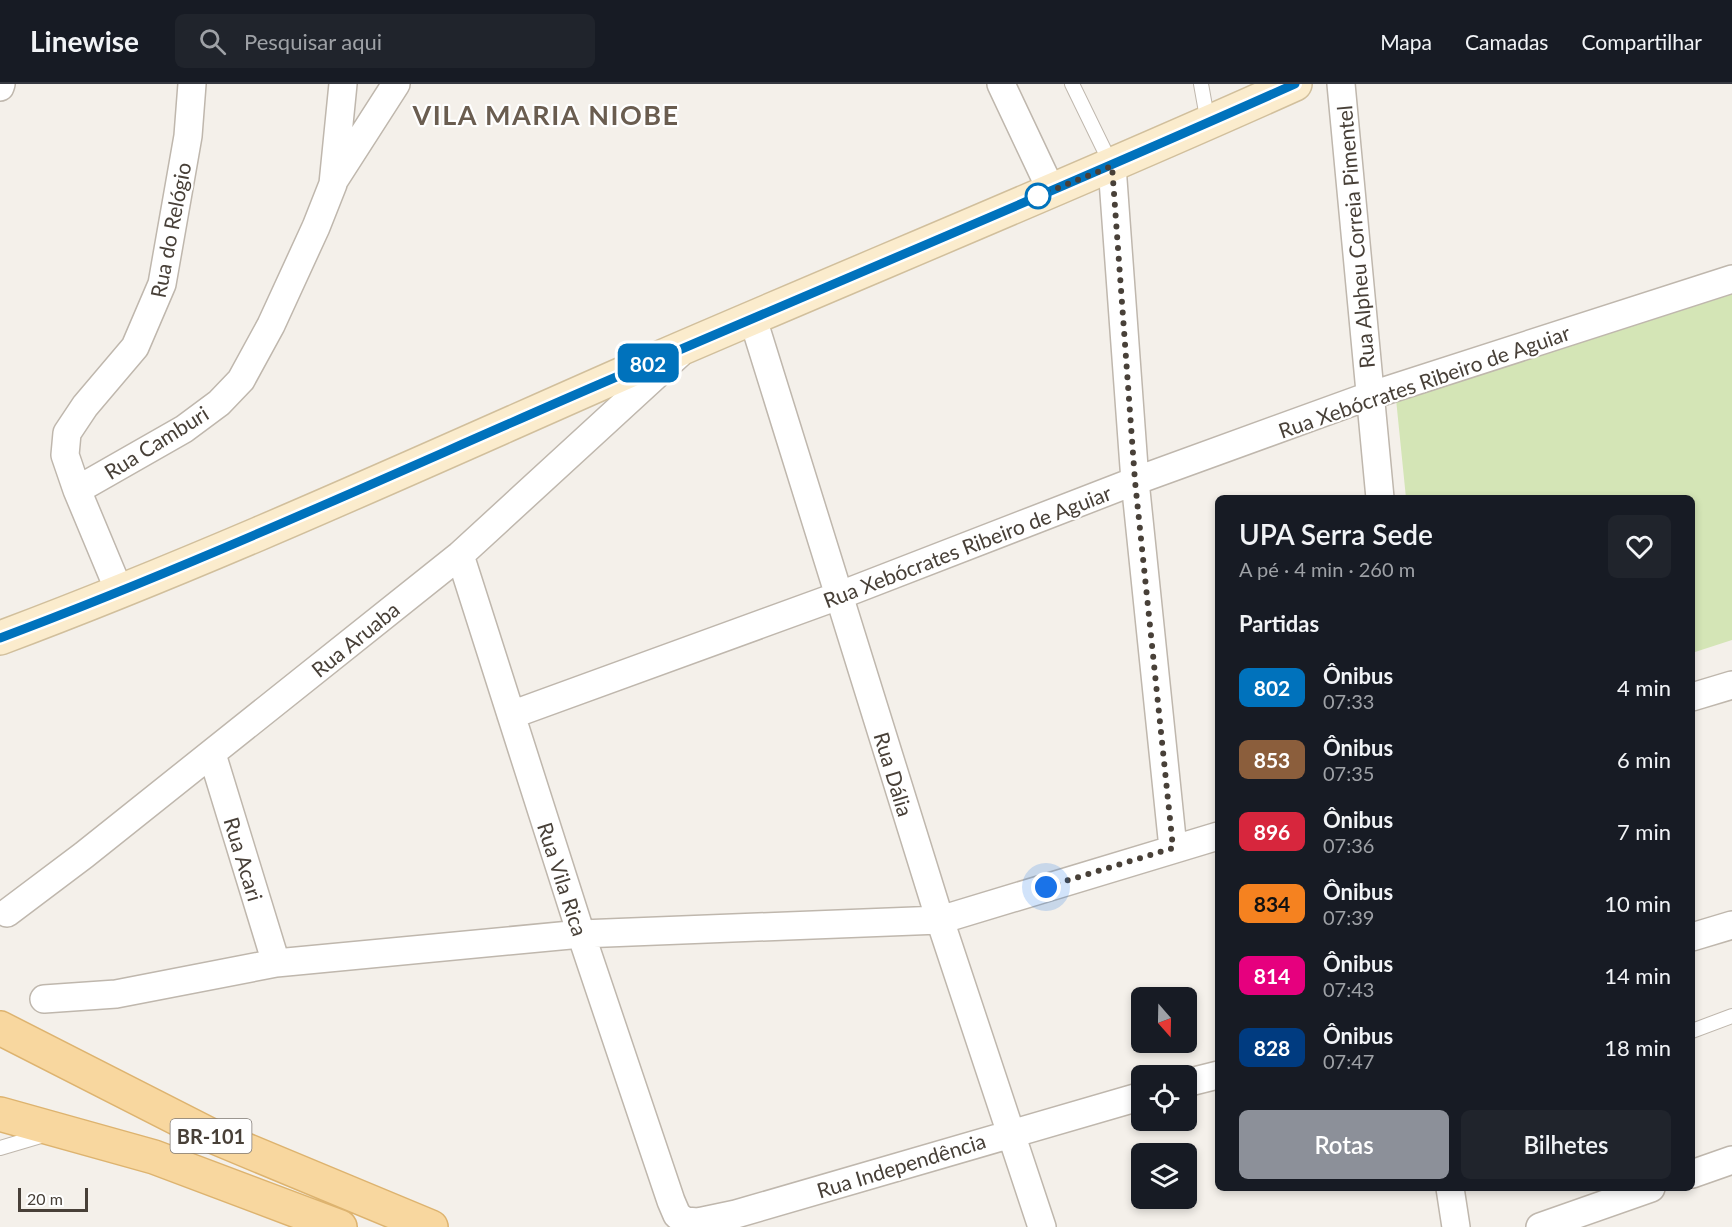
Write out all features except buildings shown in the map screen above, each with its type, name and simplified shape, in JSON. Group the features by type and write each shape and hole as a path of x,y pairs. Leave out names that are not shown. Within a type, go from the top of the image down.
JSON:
{"main road":[{"name":"BR-101","path":"0,1028 212,1136 431,1227"},
{"name":"BR-101","path":"0,1114 154,1157 340,1227"}],"street":[{"name":"Rua do Relógio","path":"77,490 64,454 67,433 85,406 135,347 162,284 188,136 192,84"},
{"path":"333,184 342,84"},
{"path":"333,184 396,84"},
{"path":"1001,84 1051,190"},
{"path":"0,638 120,593 688,346 1112,166 1295,84"},
{"name":"Rua Alpheu Correia Pimentel","path":"1341,84 1380,495"},
{"path":"1112,166 1135,481 1173,848"},
{"name":"Rua Camburi","path":"77,490 184,429 219,404 240,380 271,325 333,184"},
{"name":"Rua Xebócrates Ribeiro de Aguiar","path":"511,716 838,596 1135,481 1369,396 1732,279"},
{"name":"Rua Dália","path":"753,319 940,920 1042,1227"},
{"name":"Rua Aruaba","path":"7,913 212,754 460,555 688,346"},
{"path":"77,490 120,593"},
{"name":"Rua Vila Rica","path":"460,555 581,934 671,1202"},
{"path":"1695,696 1732,685"},
{"name":"Rua Acari","path":"212,754 276,963"},
{"path":"44,999 116,994 276,963 581,934 940,920 1215,837"},
{"path":"1695,936 1732,925"},
{"path":"1197,1080 1215,1076"},
{"name":"Rua Independência","path":"671,1202 677,1215 684,1221 698,1222 747,1211 1011,1132 1131,1099"},
{"path":"1695,1173 1732,1160"},
{"path":"1450,1191 1456,1227"},
{"path":"1540,1227 1642,1191"}],"lane":[{"path":"1072,84 1112,166"},
{"path":"1201,84 1208,123"},
{"path":"1695,1030 1732,1016"},
{"path":"0,1148 30,1137 66,1131"}],"green space":[{"path":"1732,292 1732,640 1695,652 1695,495 1406,495 1396,399"}],"bus line":[{"name":"802","path":"0,638 120,593 688,346 1112,166 1295,84"}],"district":[{"name":"VILA MARIA NIOBE","path":"546,114"}],"route":[{"path":"1038,196 1036,197 1112,166 1135,481 1173,848 1046,887"}]}
